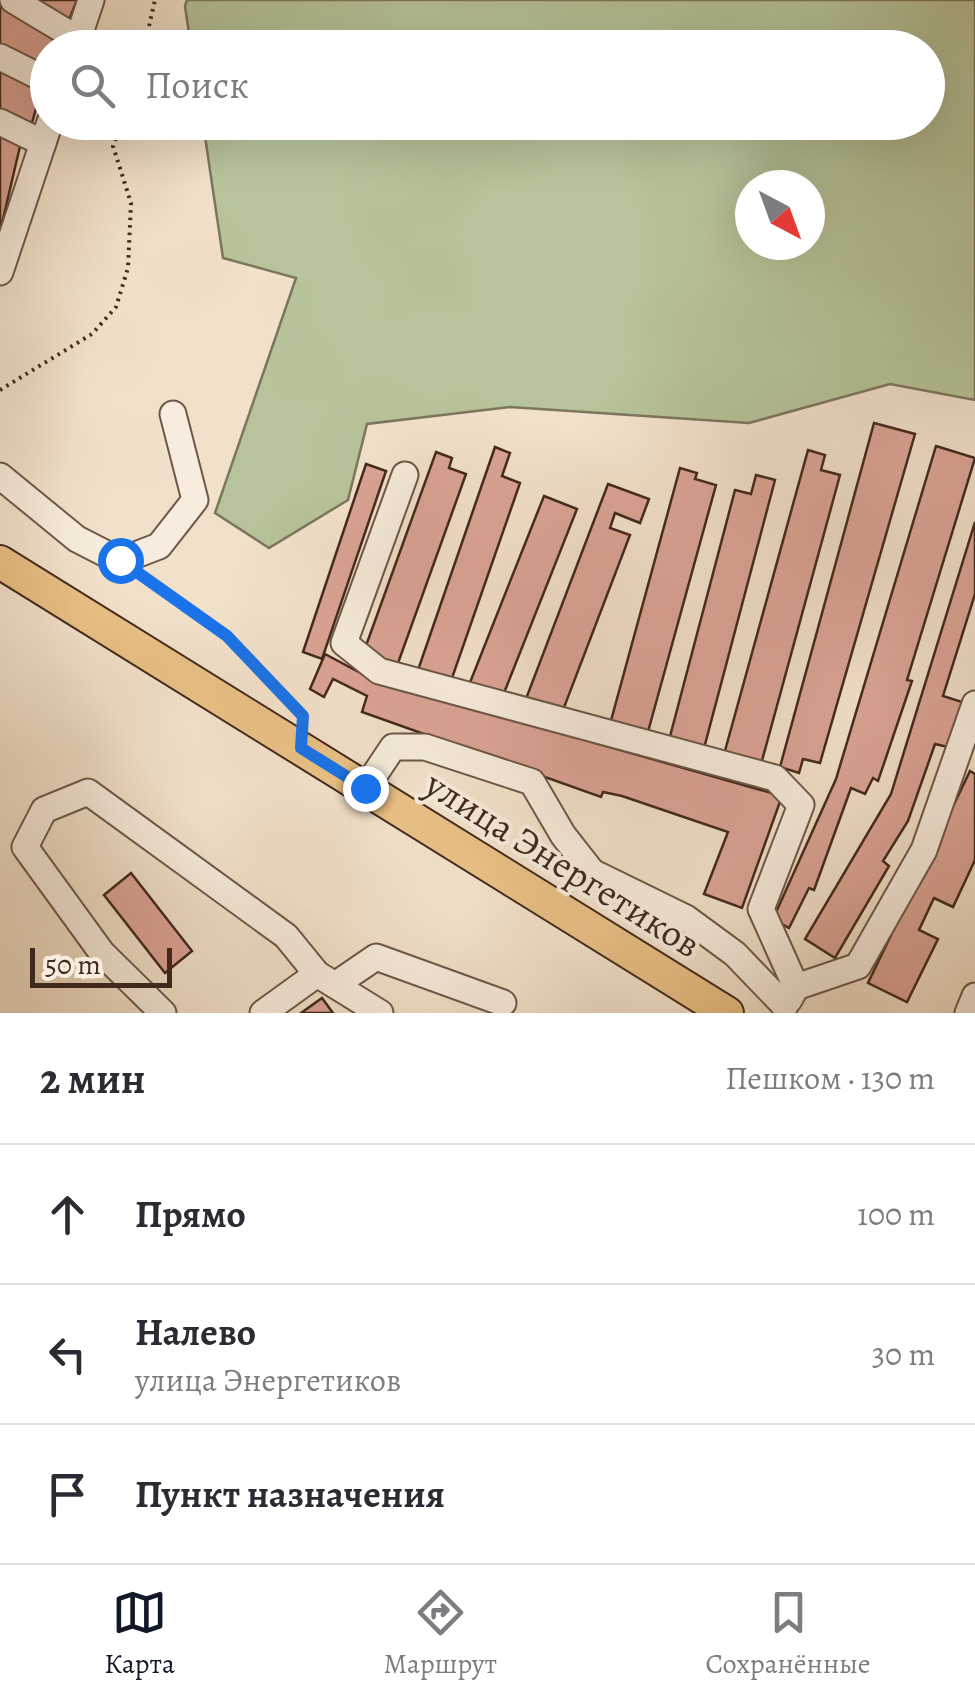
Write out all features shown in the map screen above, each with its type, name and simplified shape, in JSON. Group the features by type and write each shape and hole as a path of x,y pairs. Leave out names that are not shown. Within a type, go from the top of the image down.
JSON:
{"main road":[{"name":"улица Энергетиков","path":"0,562 727,1013"}],"street":[{"path":"13,0 58,30"},
{"path":"82,30 92,0"},
{"path":"0,57 30,72"},
{"path":"0,122 30,129"},
{"path":"2,263 45,140"},
{"path":"0,476 77,539 120,560 159,546 195,500 173,414"},
{"path":"405,476 344,643 379,671 775,778 801,805 761,908 788,1002"},
{"path":"788,1002 858,966 924,850 975,704"},
{"path":"365,788 393,747 425,748 532,782 562,835 592,872 686,918 735,954 788,1002"},
{"path":"163,1013 102,953 24,847 44,810 88,792 286,936 326,979 380,1013"},
{"path":"264,1013 376,956 503,1004"},
{"path":"968,1013 975,996"}],"path":[{"path":"148,30 155,0"},
{"path":"0,390 92,334 116,307 128,268 131,203 113,146 115,140"},
{"path":"120,560 227,636 303,716 301,748"}],"green space":[{"path":"187,0 975,0 975,400 890,384 749,423 510,407 367,424 348,500 269,548 215,513 296,278 223,258 206,140 945,140 945,30 189,30"}],"building":[{"path":"26,0 77,0 69,20"},
{"path":"0,1 50,30 30,30 30,61 0,48"},
{"path":"0,68 30,82 30,126 0,112"},
{"path":"0,129 21,142 0,232"},
{"path":"874,423 915,434 820,763 803,759 799,773 780,767"},
{"path":"936,446 975,458 907,680 912,681 878,781 873,778 865,794 851,788 814,890 809,888 789,928 773,919 836,779"},
{"path":"495,447 510,453 502,476 520,483 451,681 418,670"},
{"path":"808,450 825,455 821,470 840,475 760,768 723,758"},
{"path":"436,452 452,458 449,468 466,474 397,666 363,654"},
{"path":"366,464 386,471 322,659 303,652"},
{"path":"680,468 697,473 695,479 716,485 646,739 609,728"},
{"path":"756,475 775,480 703,752 668,744 735,490 751,494"},
{"path":"608,484 649,499 640,523 615,513 610,528 630,535 560,718 524,704"},
{"path":"544,496 577,509 502,698 469,685"},
{"path":"975,522 975,594 943,696 962,702 948,747 935,744 908,821 883,861 889,866 835,958 805,939 891,794"},
{"path":"325,654 374,680 782,796 742,908 704,894 728,832 622,796 603,792 601,797 362,712 367,696 333,679 324,697 310,689"},
{"path":"970,771 975,774 975,860 953,907 934,898 919,930 938,939 907,1002 868,983"},
{"path":"131,873 192,951 165,973 104,895"},
{"path":"322,998 333,1013 301,1013"}],"route":[{"path":"120,560 227,636 303,716 301,748 365,788"}]}
